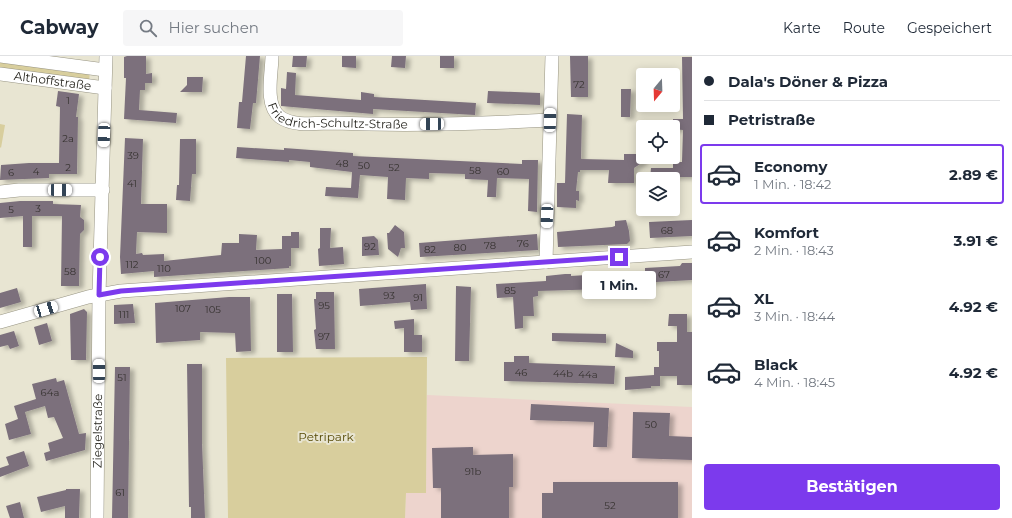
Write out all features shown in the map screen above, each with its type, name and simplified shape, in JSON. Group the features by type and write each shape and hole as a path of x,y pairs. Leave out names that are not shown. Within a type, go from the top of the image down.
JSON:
{"street":[{"name":"Althoffstraße","path":"0,56 106,70"},
{"name":"Ziegelstraße","path":"97,518 99,295 106,56"},
{"name":"Friedrich-Schultz-Straße","path":"272,56 271,101 274,110 287,121 369,124 496,123 550,120"},
{"path":"546,262 552,56"},
{"name":"Althoffstraße","path":"0,74 105,88"},
{"path":"0,192 19,190 103,190"},
{"path":"0,322 88,297 128,290 692,252"}],"shaded area":[{"path":"427,395 692,407 692,518 405,518 406,493 426,492"}],"green space":[{"path":"0,59 90,71 89,82 0,70"},
{"path":"0,124 5,125 1,148 0,147"},
{"name":"Petripark","path":"427,357 426,493 406,493 405,518 228,518 226,358"}],"building":[{"path":"146,56 146,74 152,73 152,83 145,83 145,90 140,90 139,110 177,113 176,123 124,119 126,78 124,78 124,57"},
{"path":"246,56 260,56 256,103 253,103 250,129 237,128 239,102 242,102"},
{"path":"293,56 307,56 306,67 292,67"},
{"path":"342,56 356,56 356,68 342,67"},
{"path":"392,56 406,56 405,68 391,67"},
{"path":"440,56 454,56 454,68 440,68"},
{"path":"570,56 588,56 588,97 571,97"},
{"path":"682,57 692,57 692,177 680,177 680,172 651,172 651,168 673,168 673,164 680,164 680,162 682,162 683,130 680,130 680,120 673,119 683,119"},
{"path":"287,72 296,73 295,95 361,100 361,92 374,94 374,97 476,103 475,115 373,109 373,114 281,106 281,88 286,89"},
{"path":"187,77 203,77 202,92 180,92 187,85"},
{"path":"621,89 631,89 630,117 621,117"},
{"path":"58,91 79,94 76,117 78,117 77,174 49,174 49,178 0,180 1,165 59,163 60,107 56,106"},
{"path":"488,91 540,93 540,105 487,103"},
{"path":"567,114 582,115 581,159 624,160 624,154 636,154 636,164 640,164 634,168 634,183 608,183 609,170 580,170 580,172 578,172 576,191 579,191 579,201 576,200 576,208 557,207 557,183 565,183"},
{"path":"125,138 143,139 141,204 167,204 167,233 137,232 136,254 164,254 164,261 221,255 222,243 239,243 239,234 257,235 256,250 282,249 282,236 291,236 291,232 299,232 299,248 291,248 291,266 289,266 289,268 154,277 154,271 121,274 120,257"},
{"path":"180,139 196,139 196,174 192,174 190,201 176,200 177,185 179,185"},
{"path":"237,147 284,150 284,148 353,153 353,156 522,164 522,160 538,160 537,212 528,211 529,179 497,178 496,197 487,197 488,180 465,179 465,174 429,173 429,179 406,178 405,200 387,199 388,177 360,175 358,198 325,196 326,187 351,188 352,172 310,167 310,162 236,158"},
{"path":"20,201 53,201 53,204 81,205 80,217 84,220 84,230 80,234 79,286 61,286 62,216 32,216 32,247 23,247 23,216 0,218 0,203"},
{"path":"626,220 630,241 627,244 558,247 557,232 612,227 615,226 615,221"},
{"path":"692,220 692,236 650,238 649,222"},
{"path":"395,225 404,232 405,248 401,248 398,257 388,249 387,233 389,233"},
{"path":"320,228 331,228 330,248 343,247 344,264 319,266 318,249 320,248"},
{"path":"537,234 538,250 420,257 419,243"},
{"path":"374,236 378,240 379,255 362,256 362,237"},
{"path":"682,263 692,263 692,280 638,283 638,286 605,289 538,291 538,296 533,297 534,316 523,316 523,328 515,329 513,297 497,298 496,284 546,281 546,276 565,274 571,274 571,276 602,274 608,280 614,273 645,271 645,268 680,266"},
{"path":"426,284 427,309 411,310 410,302 360,306 359,289"},
{"path":"456,286 471,287 469,361 455,361"},
{"path":"17,288 21,302 0,308 0,293"},
{"path":"316,292 334,292 335,349 316,349 314,330 316,329 314,299 316,299"},
{"path":"277,294 292,294 293,352 277,352"},
{"path":"229,297 250,297 251,351 236,352 235,333 200,332 200,340 156,343 155,303"},
{"path":"133,304 135,323 114,324 114,305"},
{"path":"84,309 87,312 86,360 71,360 70,314"},
{"path":"669,314 687,314 687,332 692,332 692,385 677,385 677,376 660,376 660,386 625,390 625,377 654,375 654,367 659,367 659,351 657,351 657,342 677,342 677,326 668,326"},
{"path":"414,319 414,335 422,335 422,352 404,352 404,328 395,329 394,321"},
{"path":"47,323 52,341 39,345 34,327"},
{"path":"14,331 19,346 10,349 8,345 0,347 0,335"},
{"path":"552,333 606,334 606,343 552,341"},
{"path":"616,343 633,351 633,358 615,357"},
{"path":"514,356 529,356 529,363 615,366 614,384 504,381 504,362 514,362"},
{"path":"187,364 202,364 202,443 205,518 191,518 191,507 189,507"},
{"path":"115,367 130,367 128,518 112,518"},
{"path":"56,378 57,382 64,380 79,434 86,433 85,450 46,461 44,453 50,451 48,443 63,438 54,417 48,418 45,406 25,412 31,434 9,440 5,424 18,419 14,406 36,399 32,384"},
{"path":"531,404 609,408 607,447 593,447 594,422 530,420"},
{"path":"633,412 670,413 669,436 692,437 692,460 632,458"},
{"path":"473,447 473,455 513,454 513,487 509,487 509,518 441,518 441,488 433,488 432,448"},
{"path":"24,451 29,466 0,477 0,468 9,465 6,457"},
{"path":"553,482 678,482 678,518 542,518 542,493 553,493"},
{"path":"66,489 80,489 79,518 65,518 65,506 41,512 37,497"},
{"path":"20,502 24,518 10,518 6,506"}],"route":[{"path":"100,257 99,295 121,291 619,257"}]}
